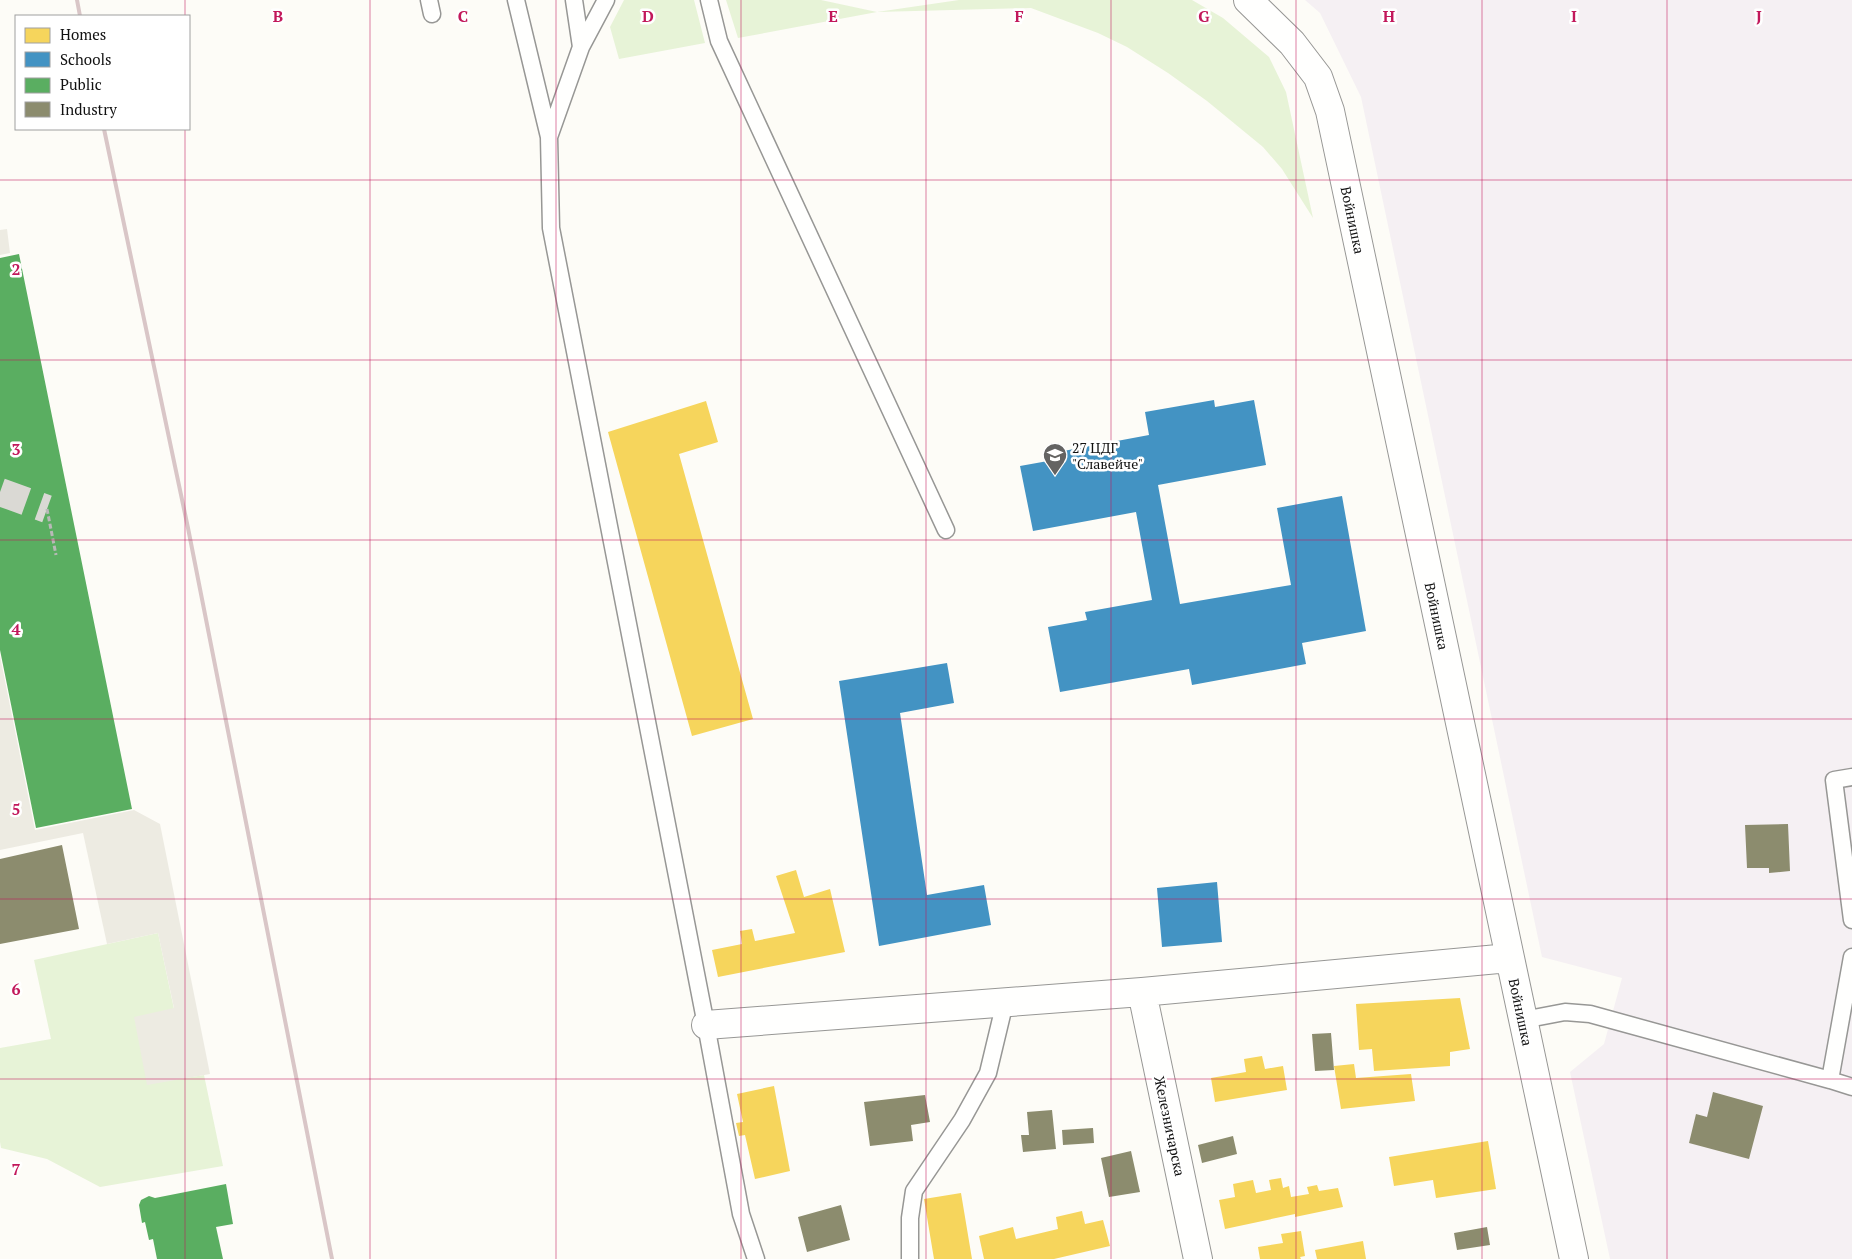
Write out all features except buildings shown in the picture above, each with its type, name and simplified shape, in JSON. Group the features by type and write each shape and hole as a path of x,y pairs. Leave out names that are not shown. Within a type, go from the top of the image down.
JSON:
{"street":[{"name":"Войнишка","path":"1248,0 1292,43 1318,77 1330,111 1574,1259"},
{"path":"706,1025 1142,992 1509,958"},
{"name":"Железничарска","path":"1142,992 1198,1259"}],"lane":[{"path":"516,0 548,136 551,228 741,1214 756,1259"},
{"path":"574,0 581,47"},
{"path":"548,136 581,47 606,0"},
{"path":"709,0 718,41 946,530"},
{"path":"1852,777 1834,780 1852,920"},
{"path":"1830,1080 1852,957"},
{"path":"910,1259 910,1218 914,1191 962,1120 988,1073 1005,1002"},
{"path":"1523,1020 1565,1012 1590,1014 1852,1087"}],"path":[{"path":"47,510 56,555"}],"shaded area":[{"path":"1305,0 1852,0 1852,1259 1610,1259 1570,1072 1604,1044 1622,978 1542,957 1361,97 1320,13"},
{"path":"7,229 10,253 0,255 0,230"},
{"path":"0,656 35,830 134,810 160,824 210,1074 147,1085 134,1017 174,1008 158,933 107,944 83,833 0,850"}],"green space":[{"path":"624,0 694,0 705,43 619,59 610,27"},
{"path":"726,0 821,0 877,12 738,38"},
{"path":"959,0 1192,0 1223,18 1269,57 1286,92 1313,218 1282,169 1263,147 1207,101 1168,73 1127,47 1098,33 1031,8 877,12"},
{"path":"158,933 174,1009 147,1084 204,1075 223,1166 100,1187 47,1159 1,1148 0,1048 51,1039 34,960"}],"tunnel":[{"path":"0,492 47,509"}],"railway":[{"path":"77,0 80,15"},
{"path":"104,130 188,528 332,1259"}],"place":[{"name":"27 ЦДГ \"Славейче\"","path":"1055,476"}]}
